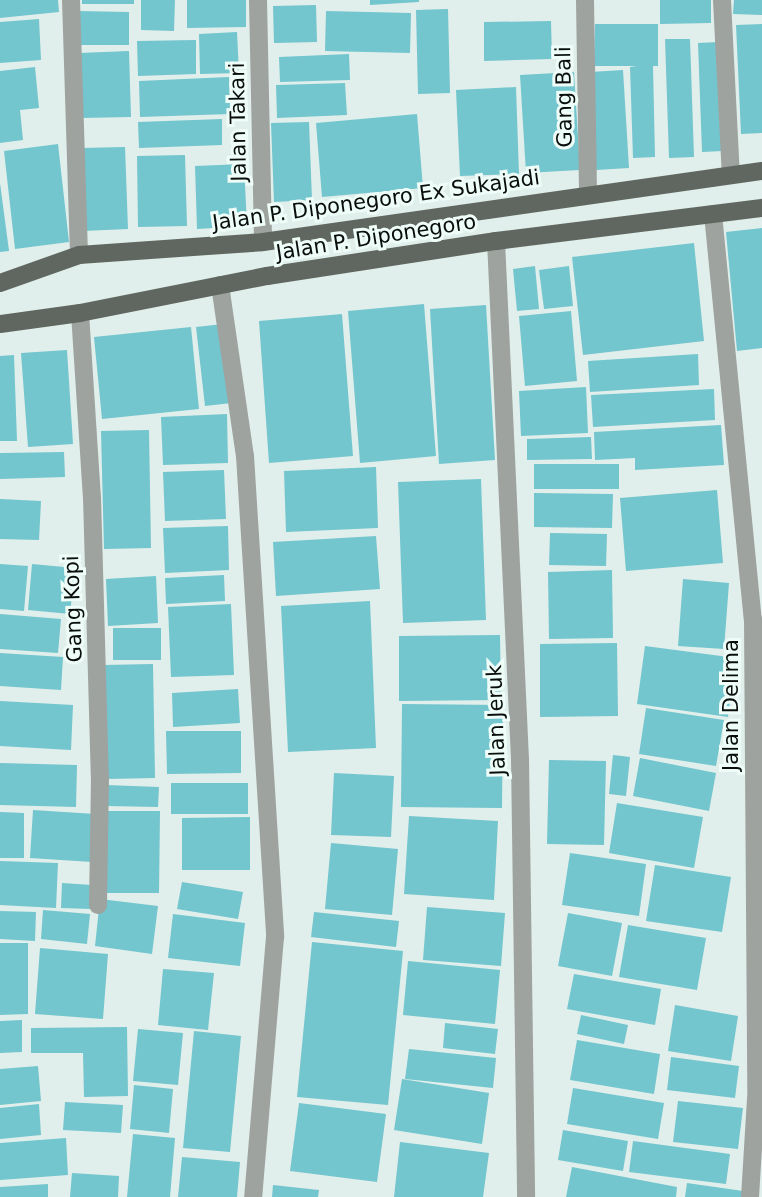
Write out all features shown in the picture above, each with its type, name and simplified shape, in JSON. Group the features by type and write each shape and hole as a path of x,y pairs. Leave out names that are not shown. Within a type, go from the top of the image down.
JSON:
{"main road":[{"name":"Jalan P. Diponegoro Ex Sukajadi","path":"0,283 79,255 263,242 762,171"},
{"name":"Jalan P. Diponegoro","path":"0,324 80,313 220,285 496,241 762,208"}],"street":[{"path":"71,0 79,255"},
{"name":"Jalan Takari","path":"258,0 263,242"},
{"name":"Gang Bali","path":"585,0 588,194"},
{"path":"722,0 731,175"},
{"name":"Jalan Delima","path":"712,214 753,619 756,1099 750,1197"},
{"name":"Jalan Jeruk","path":"496,241 520,759 526,1197"},
{"path":"220,285 245,456 274,928 253,1197"},
{"name":"Gang Kopi","path":"80,313 92,497 100,777 98,904"}],"building":[{"path":"0,0 58,0 59,12 0,18"},
{"path":"82,0 134,0 134,4 82,4"},
{"path":"141,0 175,0 174,31 141,30"},
{"path":"187,0 246,0 246,27 187,28"},
{"path":"370,0 419,0 419,2 370,5"},
{"path":"660,0 711,0 711,23 660,24"},
{"path":"734,0 762,0 762,15 733,14"},
{"path":"316,5 317,42 274,43 273,6"},
{"path":"448,9 450,93 418,94 416,10"},
{"path":"77,11 129,12 129,45 76,45"},
{"path":"326,11 411,13 410,53 325,51"},
{"path":"39,19 41,60 0,63 0,22"},
{"path":"551,21 552,59 484,61 484,22"},
{"path":"595,24 658,24 658,66 653,66 655,157 633,158 630,67 637,66 594,66"},
{"path":"762,24 762,133 741,134 736,25"},
{"path":"237,32 239,73 200,74 199,34"},
{"path":"665,39 690,39 694,157 669,158"},
{"path":"196,40 196,74 138,76 137,41"},
{"path":"719,42 723,151 702,152 698,43"},
{"path":"129,51 131,117 81,118 79,53"},
{"path":"349,54 350,80 280,82 279,57"},
{"path":"35,67 39,108 20,110 23,140 0,143 0,71"},
{"path":"623,70 629,168 596,170 590,72"},
{"path":"574,72 580,170 526,173 520,75"},
{"path":"229,77 230,114 140,117 139,81"},
{"path":"345,83 347,115 277,118 276,85"},
{"path":"516,87 519,174 460,176 456,90"},
{"path":"417,114 423,188 322,197 316,123"},
{"path":"222,119 222,145 139,148 138,122"},
{"path":"309,122 312,200 274,202 271,123"},
{"path":"58,144 69,242 15,249 4,151"},
{"path":"125,147 128,229 83,231 81,148"},
{"path":"185,155 187,226 138,227 137,156"},
{"path":"244,164 247,226 197,229 195,166"},
{"path":"0,183 9,251 0,252"},
{"path":"762,228 762,348 737,351 726,232"},
{"path":"694,243 704,341 583,355 572,257"},
{"path":"535,266 539,309 517,311 513,269"},
{"path":"569,266 573,306 544,309 539,270"},
{"path":"424,304 436,456 360,463 348,311"},
{"path":"486,305 495,460 439,464 430,309"},
{"path":"571,311 577,381 525,386 519,316"},
{"path":"342,314 353,456 269,463 259,321"},
{"path":"223,324 232,403 205,406 196,327"},
{"path":"191,327 199,409 102,419 94,337"},
{"path":"67,350 73,444 28,447 21,353"},
{"path":"698,354 699,385 590,392 588,361"},
{"path":"14,355 17,441 0,441 0,356"},
{"path":"586,387 588,433 521,436 519,391"},
{"path":"714,389 715,420 593,427 591,395"},
{"path":"227,414 228,463 163,465 161,417"},
{"path":"721,425 724,465 635,470 635,458 595,460 594,432"},
{"path":"149,430 151,548 104,549 101,431"},
{"path":"591,437 592,459 527,460 527,439"},
{"path":"64,452 65,477 0,479 0,453"},
{"path":"534,464 619,464 619,489 534,489"},
{"path":"376,467 378,528 286,532 284,471"},
{"path":"224,470 226,519 165,521 163,472"},
{"path":"481,479 486,620 403,623 398,482"},
{"path":"717,490 723,563 626,571 620,498"},
{"path":"534,493 613,494 612,528 534,527"},
{"path":"0,499 41,501 39,540 0,539"},
{"path":"228,526 229,570 165,573 163,528"},
{"path":"550,533 607,534 606,566 549,565"},
{"path":"376,536 380,589 276,596 273,542"},
{"path":"0,564 28,566 24,611 0,609"},
{"path":"32,564 75,568 70,614 28,610"},
{"path":"612,570 613,638 549,639 548,572"},
{"path":"224,575 225,601 166,604 165,578"},
{"path":"156,576 158,623 108,626 106,579"},
{"path":"683,579 729,583 724,649 678,646"},
{"path":"370,601 376,748 288,752 281,606"},
{"path":"231,604 234,675 171,677 168,607"},
{"path":"0,614 61,619 58,653 0,649"},
{"path":"113,628 161,628 161,660 113,660"},
{"path":"500,635 501,700 399,701 399,636"},
{"path":"617,643 618,716 540,717 540,644"},
{"path":"645,646 736,658 728,717 637,704"},
{"path":"0,653 63,657 61,690 0,686"},
{"path":"153,664 155,778 106,779 104,665"},
{"path":"238,689 240,723 173,727 172,693"},
{"path":"0,701 73,705 71,750 0,746"},
{"path":"402,704 503,705 502,808 401,807"},
{"path":"646,708 724,720 716,766 639,754"},
{"path":"166,731 241,731 241,773 167,774"},
{"path":"613,755 630,757 626,796 609,794"},
{"path":"640,758 716,773 709,811 633,796"},
{"path":"549,760 606,761 604,845 547,844"},
{"path":"0,763 77,765 76,807 0,805"},
{"path":"334,773 394,776 391,837 331,835"},
{"path":"171,783 248,783 248,814 171,814"},
{"path":"106,785 159,787 158,807 106,806"},
{"path":"617,803 703,817 694,868 609,853"},
{"path":"33,810 95,814 92,862 30,858"},
{"path":"104,811 160,811 159,893 103,893"},
{"path":"0,812 24,813 24,858 0,858"},
{"path":"409,816 498,821 494,900 404,894"},
{"path":"250,817 250,870 182,870 182,818"},
{"path":"331,843 398,849 392,915 325,909"},
{"path":"570,853 646,864 639,916 562,905"},
{"path":"0,861 58,863 56,908 0,905"},
{"path":"655,865 731,877 722,932 646,921"},
{"path":"182,882 243,892 238,919 177,909"},
{"path":"62,883 92,885 91,909 61,908"},
{"path":"100,899 158,906 152,954 95,946"},
{"path":"427,907 505,913 501,966 423,960"},
{"path":"43,910 90,914 87,944 41,939"},
{"path":"0,911 36,912 35,941 0,939"},
{"path":"314,912 399,921 396,947 311,937"},
{"path":"568,913 622,923 612,976 558,966"},
{"path":"173,914 245,923 240,966 168,958"},
{"path":"628,925 706,938 697,990 619,977"},
{"path":"312,942 403,951 388,1105 297,1097"},
{"path":"0,943 28,943 28,1014 0,1015"},
{"path":"40,948 108,954 103,1019 35,1014"},
{"path":"408,961 500,970 495,1024 403,1015"},
{"path":"163,969 214,973 208,1030 158,1025"},
{"path":"574,974 661,989 655,1025 567,1009"},
{"path":"675,1005 738,1016 731,1061 668,1051"},
{"path":"581,1015 628,1025 624,1044 577,1034"},
{"path":"22,1020 22,1052 0,1053 0,1021"},
{"path":"445,1023 498,1029 495,1054 443,1048"},
{"path":"127,1027 128,1096 84,1097 83,1053 31,1053 31,1028"},
{"path":"138,1029 183,1033 178,1085 133,1081"},
{"path":"194,1031 241,1036 230,1152 183,1148"},
{"path":"577,1040 660,1054 654,1094 570,1080"},
{"path":"409,1049 496,1058 493,1088 405,1079"},
{"path":"671,1057 739,1066 735,1098 667,1090"},
{"path":"38,1066 41,1101 0,1105 0,1069"},
{"path":"402,1079 489,1093 482,1144 394,1130"},
{"path":"134,1085 173,1089 169,1133 130,1129"},
{"path":"573,1088 664,1103 658,1139 567,1124"},
{"path":"678,1101 743,1108 738,1149 673,1142"},
{"path":"65,1102 123,1105 121,1133 63,1130"},
{"path":"299,1103 386,1114 377,1182 290,1171"},
{"path":"39,1104 41,1135 0,1139 0,1108"},
{"path":"563,1130 628,1141 623,1171 558,1160"},
{"path":"133,1134 175,1138 170,1197 127,1197"},
{"path":"66,1138 68,1175 0,1180 0,1143"},
{"path":"633,1141 730,1154 726,1184 629,1172"},
{"path":"400,1142 489,1153 483,1197 394,1197"},
{"path":"182,1157 240,1162 237,1197 178,1197"},
{"path":"572,1167 677,1187 676,1197 566,1197"},
{"path":"72,1173 119,1176 118,1197 70,1197"},
{"path":"687,1183 743,1191 742,1197 685,1197"},
{"path":"48,1184 48,1197 0,1197 0,1187"},
{"path":"273,1185 319,1190 318,1197 272,1197"}]}
